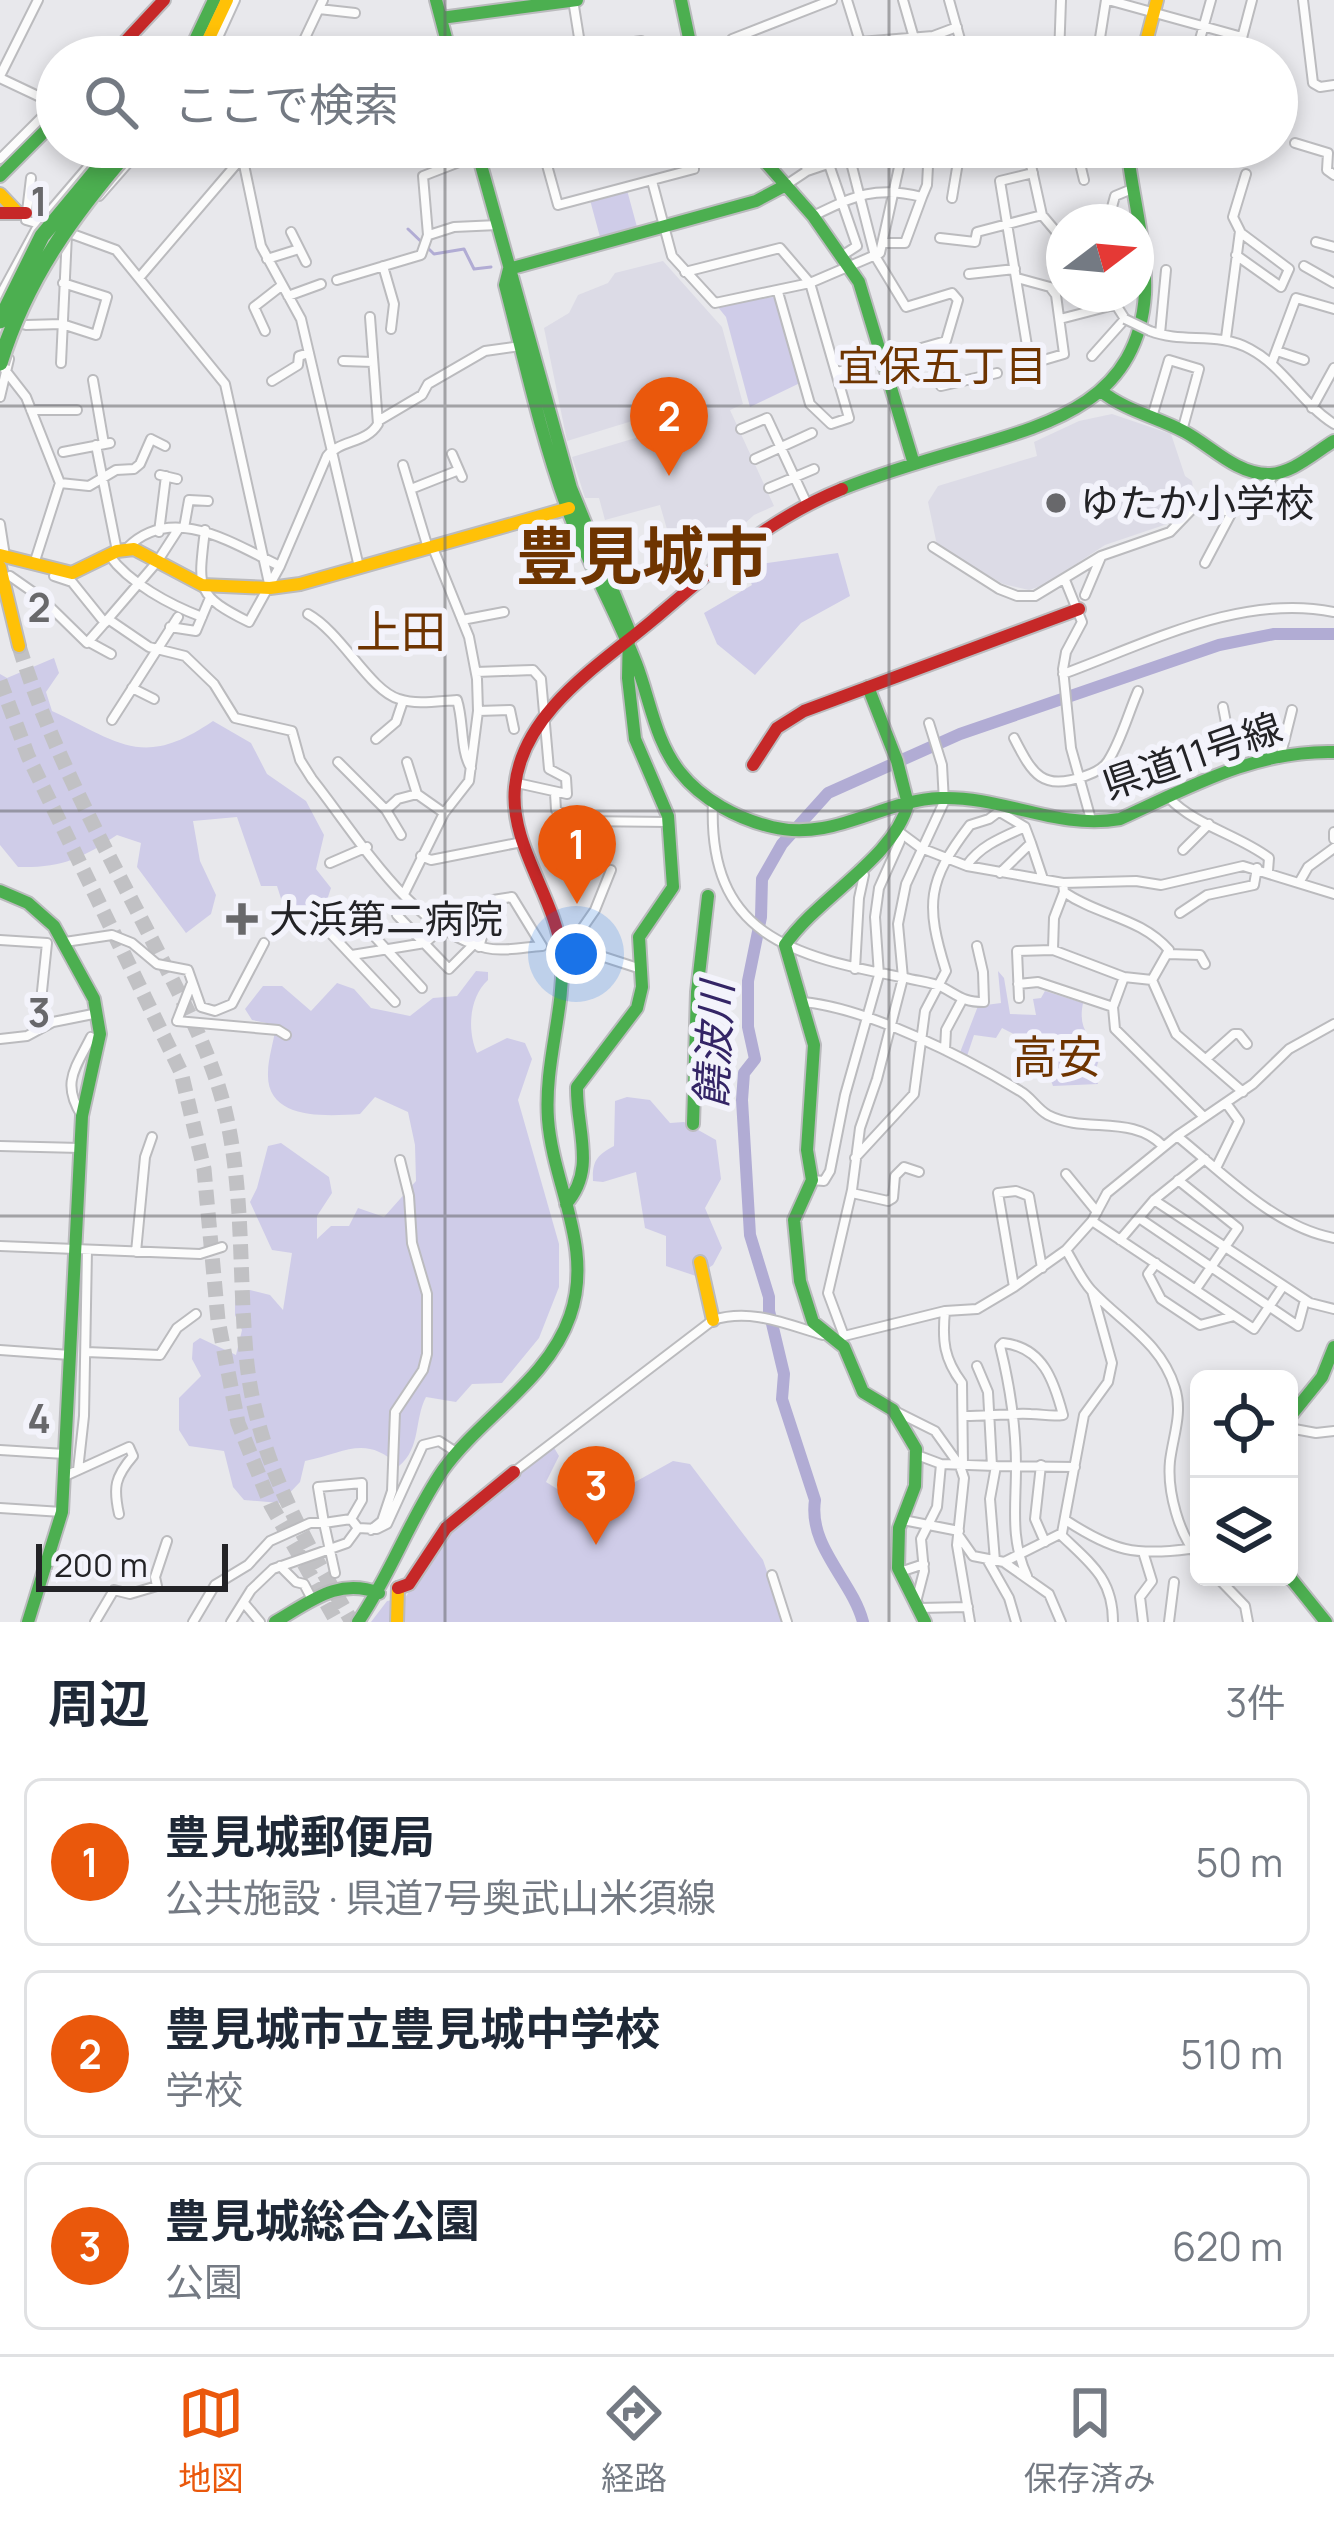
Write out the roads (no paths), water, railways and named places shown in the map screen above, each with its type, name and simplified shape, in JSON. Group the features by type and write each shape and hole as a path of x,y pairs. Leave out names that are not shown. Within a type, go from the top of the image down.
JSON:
{"main road":[{"path":"130,36 164,0"},
{"path":"197,36 214,0"},
{"path":"214,36 231,0"},
{"path":"436,0 446,36"},
{"path":"441,18 574,0"},
{"path":"682,0 689,36"},
{"path":"0,176 36,133"},
{"path":"6,320 42,236 99,168"},
{"path":"3,366 19,304 39,264 74,212 113,168"},
{"path":"482,168 572,507"},
{"path":"771,168 847,261 866,298 914,464"},
{"path":"358,1622 384,1591 426,1498 456,1452 542,1367 567,1327 578,1277 547,1104 566,945 522,842 514,808 515,782 525,750 545,718 753,537 807,504 914,464 1051,422 1101,392 1130,352 1144,304 1145,267 1129,168"},
{"path":"509,268 664,229 756,201 786,185"},
{"path":"0,194 28,217"},
{"path":"0,213 28,217"},
{"path":"509,268 505,285 521,346 572,507 629,630 637,689 634,740 669,822 673,887 640,932 642,991 632,1018 577,1088 584,1173 576,1196 566,1204"},
{"path":"1101,392 1121,407 1181,430 1246,469 1274,474 1334,441"},
{"path":"19,646 4,563 72,573 117,552 134,550 205,592 270,588 314,581 572,507"},
{"path":"753,765 785,721 1082,602"},
{"path":"868,687 908,804 898,831 781,942 814,1046 808,1127 812,1180 794,1220 796,1260 807,1324 836,1338 863,1392 892,1410 917,1455 915,1486 899,1528 900,1572 920,1611"},
{"name":"県道11号線","path":"637,689 675,765 713,801 754,820 779,825 836,827 944,798 975,799 1003,809 1092,824 1120,819 1280,755 1334,752"},
{"path":"0,891 42,912 65,942 98,1012 100,1034 82,1116 79,1353 66,1454 71,1473 28,1622"},
{"path":"693,1124 698,973 717,893"},
{"path":"700,1262 713,1320"},
{"path":"1298,1407 1322,1377 1334,1347"},
{"path":"275,1622 345,1585 384,1591 409,1584 431,1547 457,1518 514,1472"},
{"path":"1297,1586 1326,1622"},
{"path":"384,1591 397,1622"}],"street":[{"path":"36,98 0,77 38,0"},
{"path":"574,0 578,36"},
{"path":"740,36 832,0"},
{"path":"848,0 858,36"},
{"path":"903,0 913,36"},
{"path":"949,0 959,36"},
{"path":"1060,36 1061,0"},
{"path":"1101,36 1107,0 1155,7 1238,36"},
{"path":"1201,36 1211,0"},
{"path":"1242,36 1252,0"},
{"path":"1303,0 1313,82 1320,87 1334,85"},
{"path":"306,36 321,4 355,13"},
{"path":"933,36 957,27"},
{"path":"0,159 36,127"},
{"path":"1298,144 1328,153 1327,170 1334,175"},
{"path":"28,217 82,168"},
{"path":"0,397 6,320 68,232 124,168"},
{"path":"139,278 236,168"},
{"path":"245,168 266,260 301,319 359,566"},
{"path":"337,280 421,255 428,236 423,176 440,168"},
{"path":"547,168 558,205 694,168"},
{"path":"806,168 807,172"},
{"path":"786,185 818,168"},
{"path":"829,168 857,246 847,261"},
{"path":"837,372 946,341 958,300 952,293 906,307 875,256 853,168"},
{"path":"652,182 672,256 715,304 810,283 847,261 875,256 885,243 896,168"},
{"path":"885,243 905,243 927,185 928,168"},
{"path":"952,198 957,168"},
{"path":"1032,168 1046,220"},
{"path":"1081,168 1084,180"},
{"path":"969,274 1016,274 1050,287 1056,295 1064,355 1030,364 1016,274 1008,224 1000,181 1033,173"},
{"path":"1235,254 1281,287 1289,269 1240,231 1233,217 1246,173"},
{"path":"0,296 28,217 31,178"},
{"path":"813,217 859,195 894,189 922,197"},
{"path":"1113,204 1115,196 1132,189"},
{"path":"940,238 967,244 975,242 977,232 1042,215"},
{"path":"28,217 116,250 225,384 270,588"},
{"path":"428,236 454,227 498,225"},
{"path":"1226,338 1240,231"},
{"path":"61,363 68,232"},
{"path":"291,232 305,262"},
{"path":"1316,242 1334,247"},
{"path":"685,272 779,248 810,283 849,418 831,424 810,404 778,292"},
{"path":"266,260 299,249"},
{"path":"383,266 394,304 391,329"},
{"path":"1304,266 1334,283"},
{"path":"1155,333 1166,270"},
{"path":"6,320 62,324 96,334 107,297 63,283"},
{"path":"288,296 321,284"},
{"path":"265,331 254,308 281,286"},
{"path":"1272,362 1297,298 1334,309"},
{"path":"1060,319 1087,312"},
{"path":"1120,312 1155,333 1226,338 1272,362 1312,408 1334,424"},
{"path":"370,317 378,421"},
{"path":"1092,356 1125,319"},
{"path":"205,592 249,622 270,588 333,449 369,436 378,421 422,395 428,384 485,351 521,346"},
{"path":"932,346 941,386 998,373"},
{"path":"1277,351 1304,360"},
{"path":"272,381 298,365 299,356 309,353"},
{"path":"1151,418 1169,360 1199,369 1181,430"},
{"path":"343,361 374,362"},
{"path":"3,366 19,383 60,483 34,564"},
{"path":"1312,408 1334,368"},
{"path":"93,380 118,567 182,610 202,617"},
{"path":"32,410 76,410"},
{"path":"741,429 767,418 807,504"},
{"path":"755,459 812,434"},
{"path":"60,483 89,486 140,464 151,439 165,446"},
{"path":"63,452 103,444"},
{"path":"411,489 460,473 452,454"},
{"path":"404,465 431,549 462,620 476,672 478,711 469,781 444,813 404,896"},
{"path":"769,488 814,469"},
{"path":"1205,563 1232,512 1267,487 1274,474"},
{"path":"158,532 163,476 177,479"},
{"path":"88,642 158,562 182,528 189,500 208,501"},
{"path":"933,547 999,589 1017,596 1042,594 1101,556 1170,532 1196,506 1232,512"},
{"path":"0,524 4,563 88,642 111,654"},
{"path":"117,552 136,540 182,528 205,530 280,566"},
{"path":"170,627 196,631 202,617 205,530"},
{"path":"1092,824 1066,718 1064,674 1066,652 1082,626 1082,602 1101,556"},
{"path":"40,597 55,573 72,582 106,621 130,638 185,656 214,684 235,718 292,731 300,760 312,779 404,896 442,927 477,945 492,950 542,946 512,897 493,900 477,945 449,969 397,915"},
{"path":"1066,580 1082,602"},
{"path":"1064,674 1207,621 1264,609 1334,612"},
{"path":"462,620 504,612"},
{"path":"308,614 332,630 388,695 403,701 457,700 471,768"},
{"path":"112,720 178,616"},
{"path":"476,672 538,673 549,770 566,778 567,794 515,782"},
{"path":"132,688 154,699"},
{"path":"1014,738 1025,760 1046,781 1061,784 1079,778 1107,764 1138,692"},
{"path":"376,739 396,722 403,701"},
{"path":"1223,707 1235,770"},
{"path":"478,711 510,710 514,729"},
{"path":"1280,755 1292,710"},
{"path":"929,724 941,763 944,798 906,884 898,924 903,978 860,1128 852,1193 828,1293 836,1338 945,1311 977,1309 1014,1287 1066,1250 1095,1216 1107,1193 1163,1146 1243,1092 1289,1049 1334,1024"},
{"path":"338,762 386,810 401,835"},
{"path":"407,762 417,794 444,813"},
{"path":"555,793 556,810 572,818 669,822"},
{"path":"386,810 398,799 417,794"},
{"path":"1169,798 1269,858 1268,871"},
{"path":"713,801 717,893 781,942 855,969 941,987 962,1002 984,1002 977,946"},
{"path":"856,1158 914,1094 925,1011 946,971 934,931 932,891 945,858 970,825 1003,809 1025,827 1043,879"},
{"path":"572,818 560,848 574,857"},
{"path":"1184,850 1209,824"},
{"path":"967,866 975,854 1025,827"},
{"path":"898,831 921,848 967,866 1043,879 1064,888 1085,907 1114,913 1157,937 1169,950 1152,980"},
{"path":"812,1180 824,1180 830,1171 879,974 877,902 900,841 898,831"},
{"path":"1300,881 1334,840"},
{"path":"421,856 431,860 522,842"},
{"path":"999,874 1031,843"},
{"path":"330,863 367,848"},
{"path":"1064,888 1136,881 1161,885 1233,867 1257,868 1334,894"},
{"path":"855,969 865,875 858,868"},
{"path":"1180,913 1207,895 1254,884 1257,868"},
{"path":"611,870 595,910 566,945 641,969"},
{"path":"1053,950 1054,918 1064,888"},
{"path":"351,911 422,988"},
{"path":"317,919 395,1002"},
{"path":"351,955 425,943 442,927"},
{"path":"65,942 112,935 132,943 157,964 188,970 206,1011 224,1010 264,943"},
{"path":"0,940 47,943 38,1030"},
{"path":"1019,998 1017,951 1053,950 1124,977 1152,980"},
{"path":"1168,954 1200,956 1205,964"},
{"path":"1124,977 1113,1007 1115,1029 1204,1117"},
{"path":"1152,980 1175,1034 1243,1092"},
{"path":"1018,984 1038,982 1113,1007"},
{"path":"192,983 177,1021 278,1030 286,1035"},
{"path":"803,1002 825,1004 945,1050 1023,1092 1053,1118 1131,1128 1163,1146"},
{"path":"945,1050 946,1030 962,1002"},
{"path":"0,1039 11,1040 53,1022 98,1012"},
{"path":"229,1027 253,1035"},
{"path":"1206,1059 1234,1034 1247,1044"},
{"path":"82,1116 70,1089 72,1074 91,1037"},
{"path":"1217,1166 1239,1121 1226,1103"},
{"path":"1177,1136 1257,1201 1310,1232 1334,1238"},
{"path":"136,1252 145,1157 152,1137"},
{"path":"0,1146 82,1148"},
{"path":"1120,1240 1154,1199 1205,1159"},
{"path":"371,1530 382,1521 392,1491 395,1412 423,1370 427,1354 427,1294 412,1244 409,1196 400,1160"},
{"path":"852,1193 888,1201 893,1198 895,1176 904,1167 919,1172"},
{"path":"1066,1174 1095,1216 1120,1240 1254,1329 1283,1286"},
{"path":"1178,1180 1238,1228 1196,1289"},
{"path":"1014,1287 998,1193 1016,1191 1029,1196 1042,1268"},
{"path":"1154,1199 1283,1286 1334,1309"},
{"path":"1139,1218 1298,1326 1306,1300"},
{"path":"0,1246 200,1254 222,1246"},
{"path":"1066,1250 1092,1291 1144,1337 1170,1373 1177,1393 1178,1429 1171,1476 1190,1547"},
{"path":"1156,1263 1148,1274 1161,1299 1200,1325 1234,1316"},
{"path":"996,1561 1018,1558 1060,1534 1067,1521 1084,1415 1108,1382 1112,1363 1092,1291"},
{"path":"945,1311 944,1347 949,1368 962,1383 965,1416 957,1545 970,1622"},
{"path":"0,1350 160,1355 176,1328 196,1314"},
{"path":"514,1472 713,1320 741,1314 807,1324"},
{"path":"965,1416 1013,1414 1063,1415 1046,1368 1025,1347 1000,1346 1013,1414 1013,1532 1027,1576"},
{"path":"79,1353 71,1473 124,1448 133,1451 113,1491 119,1514"},
{"path":"977,1366 988,1392 996,1561 1016,1622"},
{"path":"892,1410 935,1431 962,1466"},
{"path":"1298,1430 1334,1431"},
{"path":"193,1622 215,1585 248,1565 270,1541 310,1523 354,1523 371,1530 387,1524 417,1451 439,1442 456,1452"},
{"path":"0,1450 66,1454"},
{"path":"917,1455 962,1466 1075,1466"},
{"path":"940,1463 937,1507 920,1550 924,1564 920,1611 968,1607"},
{"path":"1041,1466 1035,1519 1045,1542"},
{"path":"231,1622 265,1575 328,1547 347,1543 362,1500 362,1483 318,1487 328,1547 335,1573"},
{"path":"0,1508 62,1512"},
{"path":"903,1520 959,1533 973,1556 1027,1576 1049,1594 1060,1622"},
{"path":"1067,1521 1105,1543 1144,1555 1190,1548"},
{"path":"1060,1534 1101,1574 1114,1601 1113,1622"},
{"path":"95,1622 114,1590 130,1594 157,1586 154,1577 166,1541"},
{"path":"1143,1622 1140,1597 1152,1581 1144,1555"},
{"path":"900,1572 924,1564"},
{"path":"280,1566 304,1584 312,1599"},
{"path":"772,1575 787,1622"},
{"path":"1169,1622 1174,1582"},
{"path":"1226,1586 1245,1606 1248,1622"},
{"path":"244,1603 260,1622"}],"waterway":[{"path":"408,229 434,254 464,249 474,269 491,267"},
{"name":"饒波川","path":"863,1622 818,1533 815,1500 782,1399 784,1374 769,1297 750,1235 742,1100 744,1073 755,1059 748,1027 748,981 761,917 762,879 782,844 828,793 960,734 1219,645 1274,634 1334,634"}],"tunnel":[{"path":"19,646 63,761 187,1009 215,1076 237,1182 247,1364 261,1433 286,1498 352,1622"},
{"path":"0,681 28,756 181,1072 204,1169 218,1320 238,1423 271,1505 337,1622"}],"place":[{"name":"豊見城市立豊見城中学校","path":"669,476"},
{"name":"ゆたか小学校","path":"1056,503"},
{"name":"豊見城郵便局","path":"577,904"},
{"name":"大浜第二病院","path":"242,919"},
{"name":"豊見城総合公園","path":"596,1545"}],"district":[{"name":"宜保五丁目","path":"942,366"},
{"name":"豊見城市","path":"642,557"},
{"name":"上田","path":"401,632"},
{"name":"高安","path":"1057,1057"}]}
